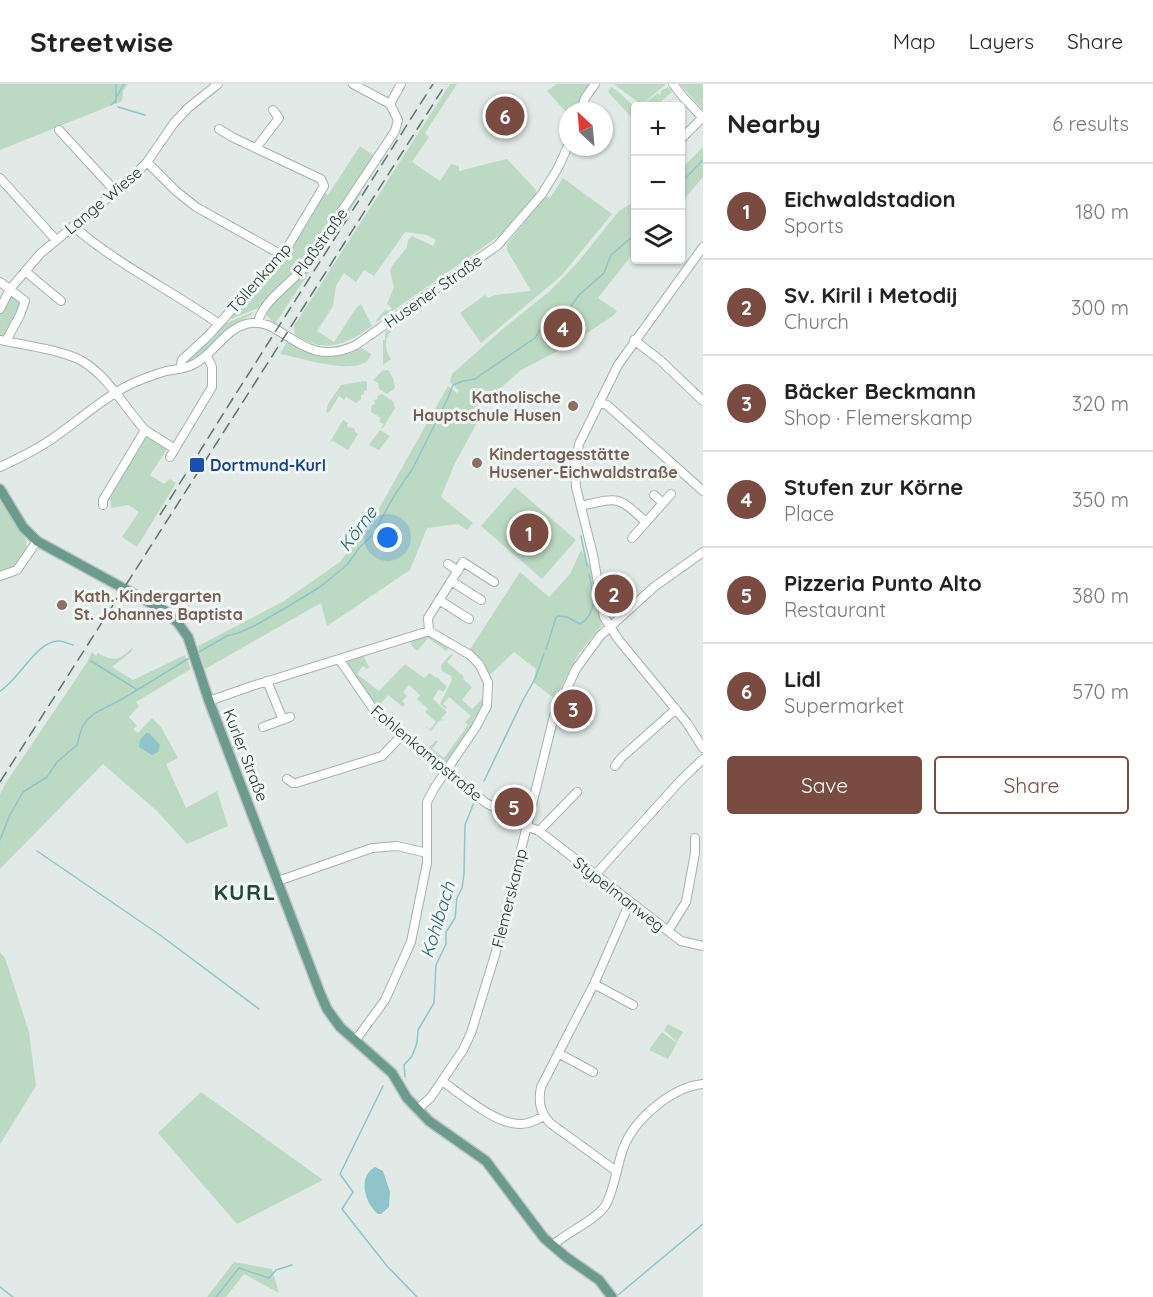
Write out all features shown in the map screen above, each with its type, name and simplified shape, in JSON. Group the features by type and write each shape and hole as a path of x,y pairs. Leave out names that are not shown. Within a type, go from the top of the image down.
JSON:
{"main road":[{"name":"Kurler Straße","path":"0,489 23,527 37,541 165,611 182,628 193,648 209,701 324,1002 335,1021 386,1066 403,1088 406,1096 434,1126 486,1161 552,1244 566,1257 599,1280 612,1297"}],"street":[{"name":"Lange Wiese","path":"0,309 10,290 25,271 56,240 116,192 147,162 174,123 188,108 218,84"},
{"path":"353,84 390,104 401,84"},
{"path":"584,102 595,84"},
{"path":"673,84 703,117 685,136"},
{"name":"Plaßstraße","path":"258,322 264,307 306,265 395,131 398,120 390,104"},
{"path":"219,129 256,148 279,118 273,110"},
{"path":"59,130 116,192"},
{"name":"Töllenkamp","path":"180,369 182,360 219,324 282,255 324,186 321,179 256,148"},
{"name":"Husener Straße","path":"258,322 267,324 305,348 318,352 345,350 356,345 498,244 528,212 547,187 563,156"},
{"path":"147,162 171,187 196,207 282,255"},
{"path":"0,178 56,240"},
{"path":"73,226 127,268 181,298 219,324"},
{"path":"703,247 618,364 576,452 576,487 600,585 603,610 610,627 676,709 703,748"},
{"path":"25,271 61,301"},
{"path":"0,282 25,301 20,315 3,340 81,360 95,371 145,430 175,449"},
{"path":"0,467 49,441 115,394 153,375 190,367 209,360 236,328 258,322"},
{"path":"634,340 660,359 701,396"},
{"path":"170,457 210,392 213,381 209,360"},
{"path":"599,402 607,405 703,491"},
{"path":"103,505 103,501 145,430"},
{"path":"633,538 671,494"},
{"path":"654,495 663,503"},
{"path":"581,506 606,500 620,500 646,522"},
{"path":"0,576 17,570 37,541"},
{"name":"Flemerskamp","path":"415,1105 430,1097 463,1050 471,1033 497,945 559,702 581,660 600,636 654,587 703,552"},
{"path":"429,631 428,618 463,562 494,582"},
{"path":"448,564 458,571"},
{"path":"451,581 481,600"},
{"path":"439,600 469,620"},
{"path":"209,701 429,631 470,655 483,669 488,682 489,694 485,712 427,802 427,853 411,942 385,1000 355,1041"},
{"name":"Fohlenkampstraße","path":"339,659 376,713 492,807 527,824"},
{"path":"263,727 286,718 267,681"},
{"path":"615,766 676,709"},
{"path":"287,779 296,783 382,756 402,735"},
{"path":"595,875 703,759"},
{"path":"538,831 576,792"},
{"name":"Stypelmanweg","path":"527,824 681,941 703,946"},
{"path":"668,931 686,902 695,853 694,838"},
{"path":"278,881 372,848 397,846 427,853"},
{"path":"616,1171 578,1145 544,1116 540,1107 541,1087 594,984 630,902"},
{"path":"594,984 633,1005"},
{"path":"558,1053 593,1072"},
{"path":"442,1081 505,1121 521,1124 544,1116"},
{"path":"552,1244 607,1204 624,1146 656,1104 703,1084"}],"green space":[{"path":"0,84 128,84 123,91 122,101 0,150"},
{"path":"450,84 457,84 425,133 429,137 412,162 440,181 451,164 459,166 459,171 507,159 536,190 536,195 499,236 377,322 376,320 385,310 389,311 392,308 387,304 394,287 390,271 407,247 408,240 412,236 433,246 436,240 427,235 405,232 374,276 364,270 356,282 344,273 336,286 333,306 317,331 334,342 361,304 372,326 353,338 335,345 316,344 295,335 294,326"},
{"path":"557,84 589,84 580,102 559,102 559,104 547,91"},
{"path":"614,84 666,84 645,102 638,102"},
{"path":"680,84 703,84 703,110"},
{"path":"611,87 631,103 631,117 608,92"},
{"path":"668,87 672,92 661,102 646,102 658,93 660,96 661,91"},
{"path":"360,146 374,156 296,274 260,307 232,319 231,316 290,250 324,193 328,195"},
{"path":"703,147 703,177 685,198 685,165"},
{"path":"563,178 612,214 561,276 481,343 460,313 485,295 488,298 495,295 531,291 507,250 507,244 546,196 550,198"},
{"path":"359,191 362,192 275,324 266,315 267,307 298,278"},
{"path":"631,204 631,256 598,298 617,311 571,344 521,370 475,411 479,419 454,465 441,497 473,523 467,530 458,524 427,528 410,570 327,626 321,603 205,669 198,646 284,601 340,562 372,521 448,386 457,393 459,391 450,382 452,374 550,291 578,262 619,211"},
{"path":"10,290 25,301 6,341 0,340 0,309"},
{"path":"254,312 224,332 199,358 185,364 185,361 226,323"},
{"path":"391,327 393,329 386,343 391,359 383,365 383,340 385,340 385,333"},
{"path":"287,342 315,355 342,355 362,348 371,354 366,362 357,365 330,365 280,354"},
{"path":"388,370 395,388 387,394 379,389 378,383 373,380 382,371"},
{"path":"365,381 367,390 356,403 339,396 330,411 326,412 328,404 341,385"},
{"path":"382,394 393,401 395,408 383,428 381,428 384,424 379,422 381,418 371,412 372,405 375,404 374,400"},
{"path":"343,420 348,423 347,427 354,428 358,434 348,450 333,441 330,442"},
{"path":"380,430 390,436 379,450 369,445"},
{"path":"149,436 167,449 150,475 164,484 170,479 176,483 137,547 122,537 139,512 128,505 111,508 111,493 146,437"},
{"path":"515,487 576,540 542,579 481,526"},
{"path":"0,495 24,534 27,549 18,566 0,574"},
{"path":"581,550 592,570 597,609 602,625 579,653 555,699 533,682 536,669 514,652 490,675 484,664 469,651 520,572 549,597 570,574"},
{"path":"424,636 433,637 449,647 446,651 428,638 417,651 410,640"},
{"path":"133,647 131,652 112,667 133,680 185,655 191,669 136,702 139,706 129,717 137,726 133,729 138,733 152,718 161,727 178,758 166,764 186,808 217,791 228,826 187,844 157,811 103,764 0,869 0,794 7,781 92,652 96,656 98,653 116,659"},
{"path":"451,654 453,655 447,662 472,687 462,700 472,709 484,697 485,692 484,702 477,720 448,762 444,763 427,751 436,740 438,742 432,749 444,758 468,725 465,722 471,716 449,697 443,704 447,707 446,709 440,704 452,680 451,676 442,671 441,665"},
{"path":"363,655 369,667 367,669 363,666 357,674 379,691 405,664 424,678 430,673 437,677 447,687 443,692 439,689 433,699 447,712 441,719 444,721 440,720 431,731 425,726 430,729 436,722 425,712 428,709 417,699 420,695 409,685 403,692 407,696 402,701 405,704 403,707 388,695 379,706 392,717 389,720 380,714 348,668 348,661"},
{"path":"0,952 5,958 29,1032 36,1086 0,1144"},
{"path":"668,1024 683,1032 677,1042 664,1030"},
{"path":"662,1032 677,1043 668,1059 649,1050"},
{"path":"201,1092 323,1180 237,1224 158,1133"},
{"path":"234,1262 272,1269 279,1293 244,1274 226,1297 207,1297"}],"water":[{"path":"146,733 149,733 160,745 158,752 152,755 139,747 140,740"},
{"path":"375,1167 383,1171 390,1192 389,1207 381,1214 373,1210 365,1190 366,1177"}],"waterway":[{"path":"116,84 116,103"},
{"path":"117,96 124,84"},
{"path":"111,105 116,100"},
{"path":"118,107 145,115"},
{"name":"Körne","path":"685,179 703,160"},
{"name":"Körne","path":"197,653 227,636 254,626 287,607 320,587 347,565 373,534 413,468 453,385 475,379 535,338 544,323 567,312 579,295 604,273 611,255 631,238"},
{"name":"Kohlbach","path":"581,536 587,566"},
{"name":"Kohlbach","path":"546,649 558,616 567,617 580,624 590,614 593,602 589,574"},
{"path":"0,691 43,647 51,642 59,641 73,645"},
{"name":"Kohlbach","path":"484,781 535,679 544,654"},
{"name":"Körne","path":"0,840 9,817 23,792 47,777 57,762 77,745 82,727 87,720 95,713 191,657"},
{"path":"91,661 136,689"},
{"name":"Kohlbach","path":"405,1077 404,1065 412,1056 417,1043 418,1030 434,1003 436,965 446,944 446,932 455,918 457,898 462,888 464,874 465,825 475,800"},
{"path":"37,851 160,935 259,1009"},
{"name":"Kohlbach","path":"383,1086 340,1174 353,1192 342,1209 387,1266 417,1297"},
{"path":"618,1295 703,1224"},
{"path":"216,1297 239,1268 269,1278 276,1270 292,1265"},
{"path":"0,1287 13,1297"}],"railway":[{"path":"160,515 433,84"},
{"path":"0,782 446,84"}],"place":[{"name":"Lidl","path":"505,116"},
{"name":"Stufen zur Körne","path":"563,328"},
{"name":"Katholische Hauptschule Husen","path":"573,406"},
{"name":"Kindertagesstätte Husener-Eichwaldstraße","path":"477,463"},
{"name":"Dortmund-Kurl","path":"197,465"},
{"name":"Eichwaldstadion","path":"529,533"},
{"name":"Sv. Kiril i Metodij","path":"614,594"},
{"name":"Kath. Kindergarten St. Johannes Baptista","path":"62,605"},
{"name":"Bäcker Beckmann","path":"573,709"},
{"name":"Pizzeria Punto Alto","path":"514,807"}],"district":[{"name":"KURL","path":"245,892"}]}
